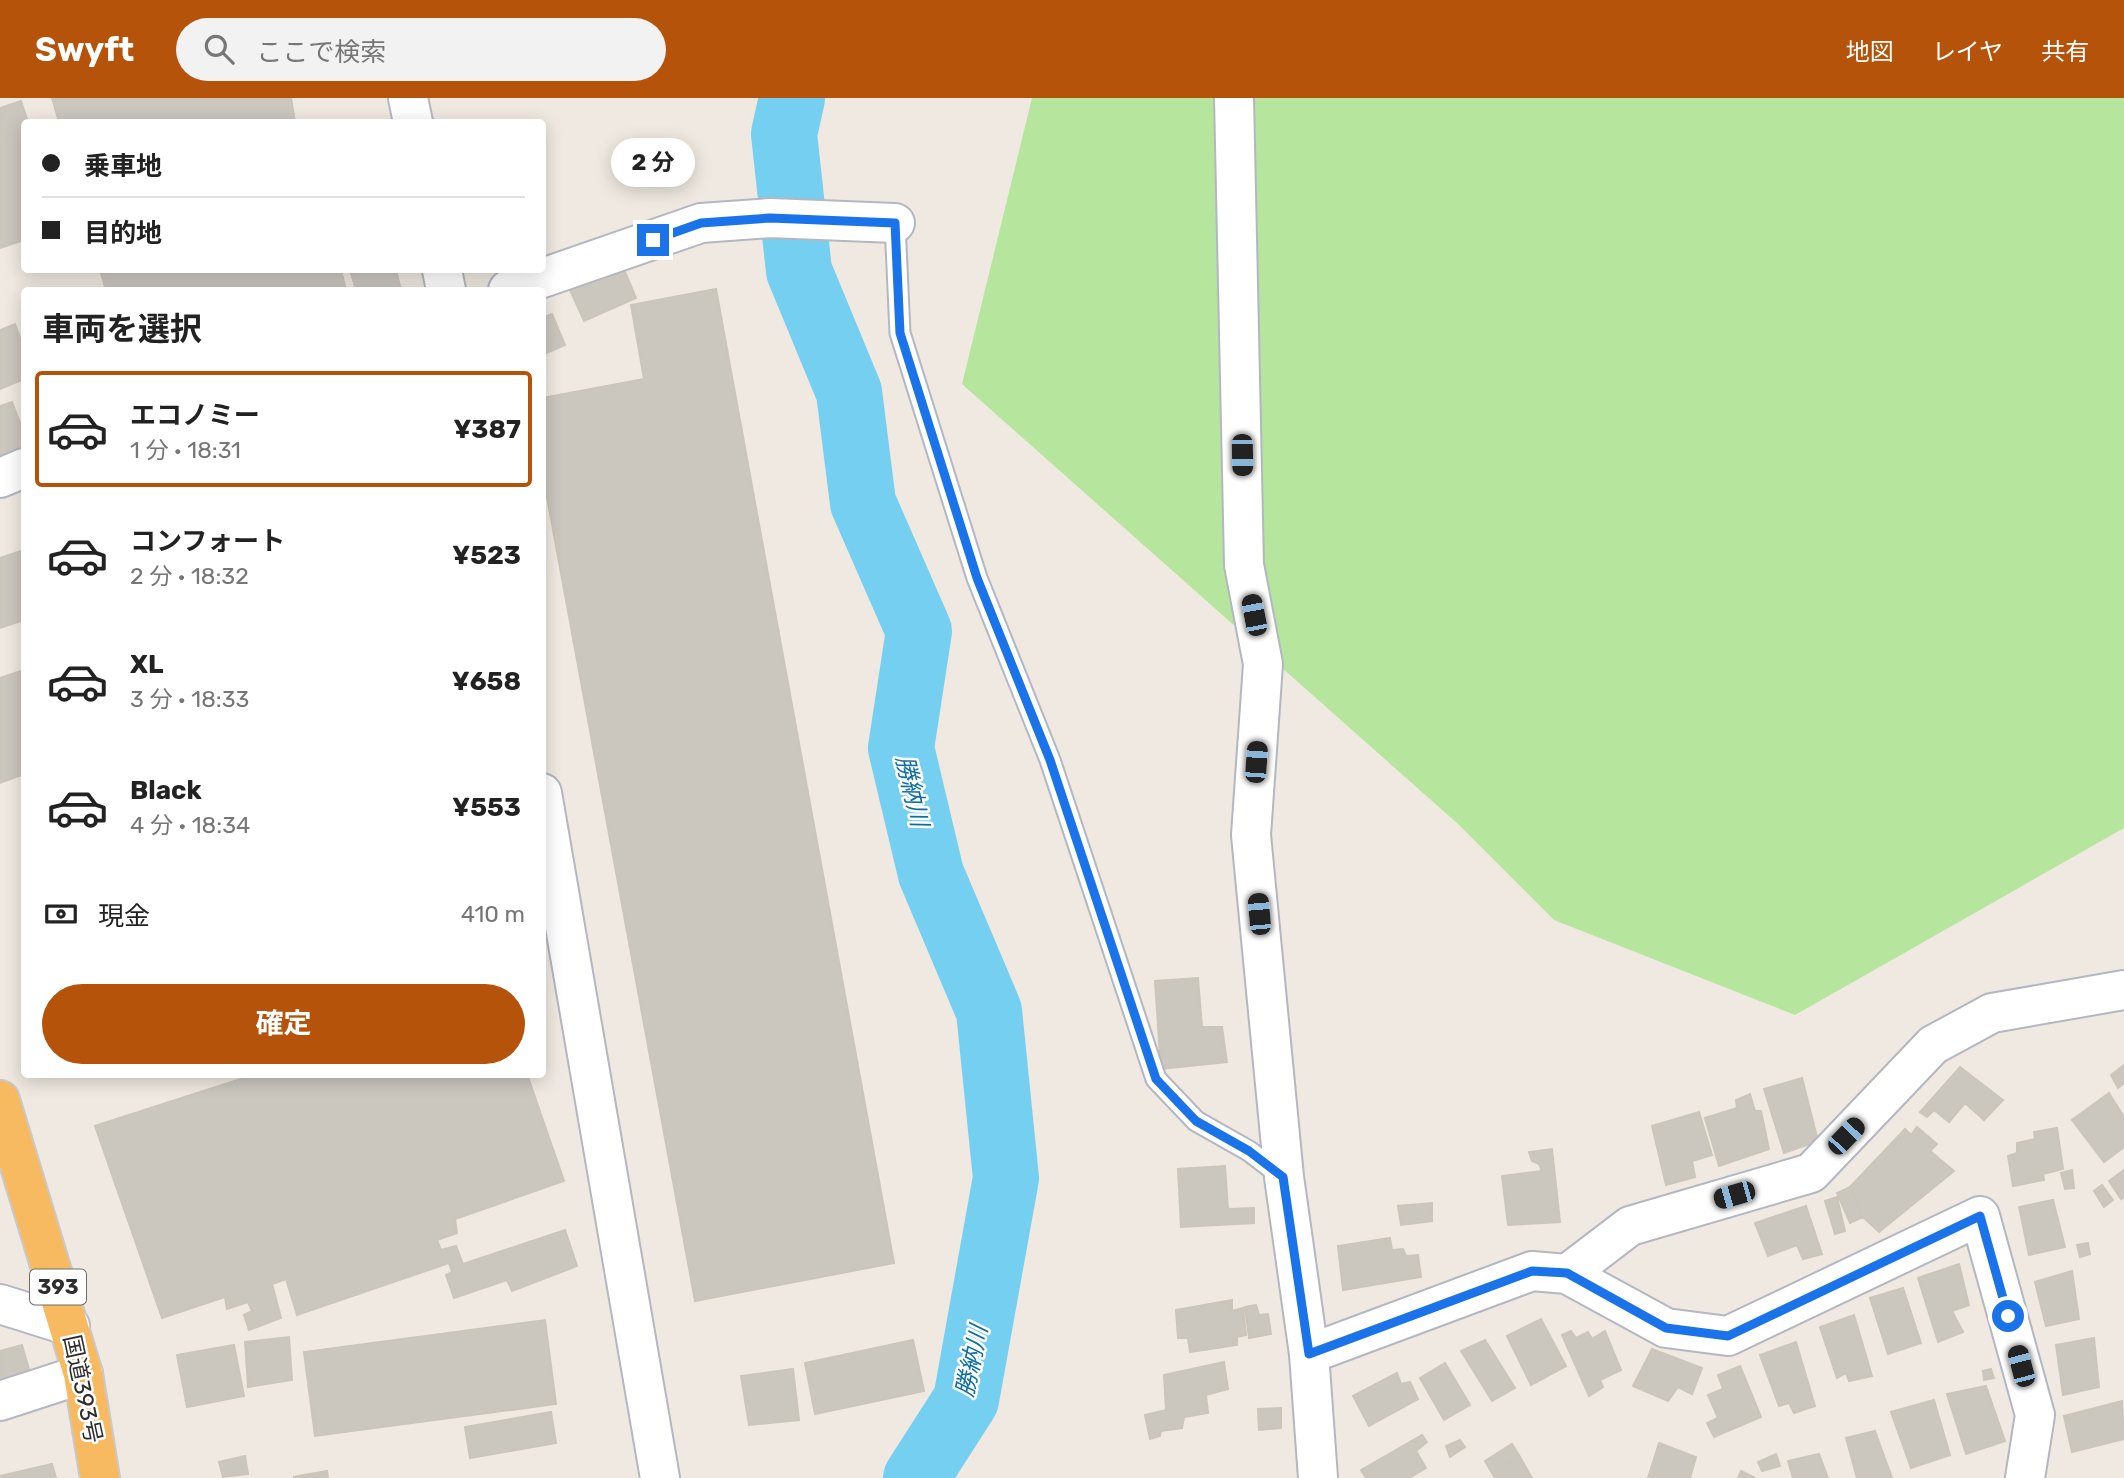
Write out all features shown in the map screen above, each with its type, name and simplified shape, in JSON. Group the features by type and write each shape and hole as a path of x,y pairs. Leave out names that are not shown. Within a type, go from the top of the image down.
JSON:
{"highway":[{"name":"国道393号","path":"0,1100 83,1374 100,1478"}],"street":[{"path":"408,98 412,119"},
{"path":"1234,98 1244,565 1263,664 1251,835 1283,1177 1309,1354 1318,1478"},
{"path":"517,287 701,223 770,218 895,223"},
{"path":"0,478 21,469"},
{"path":"546,816 660,1478"},
{"path":"1567,1273 1630,1226 1811,1173 1933,1045 1992,1013 2124,990"},
{"path":"1309,1354 1532,1271 1567,1273 1666,1328 1728,1336 1980,1216 2035,1415 2025,1478"},
{"path":"0,1304 70,1326"},
{"path":"0,1401 83,1374"}],"lane":[{"path":"895,223 900,333 977,578 1050,760 1156,1079 1196,1121 1249,1151 1283,1177"}],"green space":[{"path":"1032,98 2124,98 2124,828 1795,1015 1554,920 1458,824 962,384"}],"building":[{"path":"52,98 291,98 294,119 58,119"},
{"path":"21,101 27,119 21,119 21,241 0,248 0,108"},
{"path":"623,267 636,298 584,321 570,290"},
{"path":"101,273 342,273 345,287 105,287"},
{"path":"351,273 397,273 400,287 355,287"},
{"path":"716,289 894,1263 695,1301 546,492 546,397 644,379 631,305"},
{"path":"552,314 565,345 546,353 546,316"},
{"path":"15,324 21,341 21,380 0,389 0,330"},
{"path":"12,402 21,425 21,456 0,464 0,406"},
{"path":"21,551 21,621 0,628 0,558"},
{"path":"21,671 21,775 0,783 0,678"},
{"path":"1198,978 1202,1027 1222,1027 1227,1062 1161,1069 1155,981"},
{"path":"2124,1065 2124,1083 2118,1088 2111,1075"},
{"path":"1960,1067 2003,1100 1984,1120 1965,1103 1949,1122 1934,1110 1927,1117 1920,1112"},
{"path":"244,1078 528,1078 564,1181 455,1219 457,1233 437,1240 441,1250 456,1246 463,1264 565,1230 577,1266 512,1291 507,1280 454,1298 446,1275 452,1272 449,1263 297,1315 286,1279 272,1284 281,1318 249,1330 244,1315 252,1311 248,1302 227,1309 225,1297 162,1318 95,1126"},
{"path":"1802,1078 1818,1141 1784,1153 1764,1089"},
{"path":"2109,1093 2124,1117 2124,1147 2104,1162 2072,1120"},
{"path":"1750,1094 1755,1111 1761,1111 1769,1149 1719,1166 1705,1118 1737,1108 1736,1100"},
{"path":"1699,1112 1712,1155 1692,1161 1695,1177 1666,1185 1652,1126"},
{"path":"1917,1127 1937,1144 1930,1151 1954,1171 1879,1232 1863,1217 1850,1187 1905,1129 1911,1135"},
{"path":"2057,1128 2063,1169 2043,1174 2044,1180 2013,1186 2008,1156 2017,1153 2017,1143 2035,1139 2034,1132"},
{"path":"1552,1149 1560,1222 1508,1225 1502,1176 1542,1171 1539,1164 1532,1161 1529,1152"},
{"path":"1225,1166 1228,1209 1254,1208 1254,1223 1181,1227 1178,1169"},
{"path":"2072,1170 2074,1188 2065,1189 2061,1173"},
{"path":"2124,1170 2124,1197 2121,1199 2109,1181"},
{"path":"2102,1185 2113,1200 2104,1207 2094,1191"},
{"path":"1850,1187 1863,1217 1850,1223 1837,1193"},
{"path":"1837,1197 1845,1231 1835,1234 1825,1201"},
{"path":"2053,1200 2065,1247 2029,1255 2019,1207"},
{"path":"1432,1203 1432,1221 1401,1225 1398,1206"},
{"path":"1806,1206 1822,1254 1803,1259 1797,1245 1768,1256 1755,1223"},
{"path":"1390,1238 1392,1250 1403,1249 1406,1256 1418,1255 1421,1277 1343,1290 1338,1246"},
{"path":"2088,1243 2090,1254 2080,1257 2077,1245"},
{"path":"1959,1264 1969,1305 1952,1311 1963,1332 1938,1342 1918,1278"},
{"path":"2072,1271 2079,1319 2046,1326 2035,1282"},
{"path":"1903,1288 1921,1343 1888,1354 1870,1298"},
{"path":"1232,1300 1232,1311 1243,1308 1246,1335 1237,1337 1237,1345 1190,1352 1188,1338 1178,1338 1176,1310"},
{"path":"1256,1305 1259,1315 1268,1314 1271,1334 1249,1338 1245,1307"},
{"path":"1854,1315 1872,1376 1849,1381 1846,1373 1837,1378 1820,1327"},
{"path":"1541,1319 1566,1366 1531,1385 1507,1336"},
{"path":"545,1320 556,1404 315,1436 304,1352"},
{"path":"1571,1331 1576,1338 1588,1332 1592,1339 1605,1331 1621,1370 1600,1380 1603,1387 1589,1396 1562,1335"},
{"path":"289,1337 292,1380 248,1387 245,1342"},
{"path":"2094,1338 2099,1387 2063,1395 2056,1345"},
{"path":"913,1340 924,1391 815,1414 805,1363"},
{"path":"1485,1340 1515,1388 1492,1401 1461,1351"},
{"path":"1796,1342 1815,1406 1794,1413 1789,1403 1779,1406 1760,1355"},
{"path":"22,1345 31,1376 0,1385 0,1351"},
{"path":"234,1345 244,1396 187,1407 177,1355"},
{"path":"1652,1349 1702,1368 1692,1394 1678,1387 1668,1401 1633,1386"},
{"path":"1224,1362 1228,1389 1206,1395 1208,1413 1184,1417 1182,1428 1161,1431 1160,1436 1150,1439 1145,1415 1166,1410 1164,1375"},
{"path":"1445,1363 1470,1405 1444,1420 1420,1378"},
{"path":"1740,1366 1761,1417 1714,1437 1707,1423 1718,1418 1708,1395 1723,1389 1718,1375"},
{"path":"793,1369 799,1420 749,1425 741,1376"},
{"path":"1991,1369 1994,1378 1984,1380 1983,1371"},
{"path":"1397,1373 1401,1384 1410,1382 1418,1399 1369,1426 1353,1396"},
{"path":"1986,1386 2005,1441 1966,1454 1947,1394"},
{"path":"1934,1400 1950,1455 1911,1468 1891,1412"},
{"path":"2122,1401 2124,1439 2072,1452 2064,1416"},
{"path":"1281,1408 1281,1428 1259,1430 1258,1409"},
{"path":"551,1412 556,1443 470,1458 465,1427"},
{"path":"1875,1431 1892,1478 1857,1478 1846,1438"},
{"path":"1422,1435 1427,1442 1416,1451 1426,1468 1409,1478 1366,1478 1361,1470"},
{"path":"1460,1440 1465,1447 1450,1457 1446,1446"},
{"path":"1659,1443 1696,1457 1690,1478 1648,1478"},
{"path":"1512,1444 1520,1457 1492,1473 1485,1461"},
{"path":"1776,1454 1780,1466 1762,1471 1758,1462"},
{"path":"1819,1454 1828,1478 1793,1478 1788,1461"},
{"path":"245,1456 248,1474 223,1477 219,1462"},
{"path":"1520,1457 1532,1478 1495,1478 1492,1473"},
{"path":"52,1464 56,1478 0,1478 0,1476"},
{"path":"327,1471 328,1478 293,1477"},
{"path":"1741,1471 1755,1478 1738,1478"}],"waterway":[{"name":"勝納川","path":"792,98 784,134 799,271 849,392 863,503 919,631 901,748 931,874 989,1011 1006,1178 966,1400 916,1478"}],"route":[{"path":"653,240 701,223 770,218 895,223 900,333 977,578 1050,760 1140,1036 1156,1079 1196,1121 1249,1151 1283,1177 1309,1354 1532,1271 1567,1273 1666,1328 1728,1336 1980,1216 2008,1316"}]}
